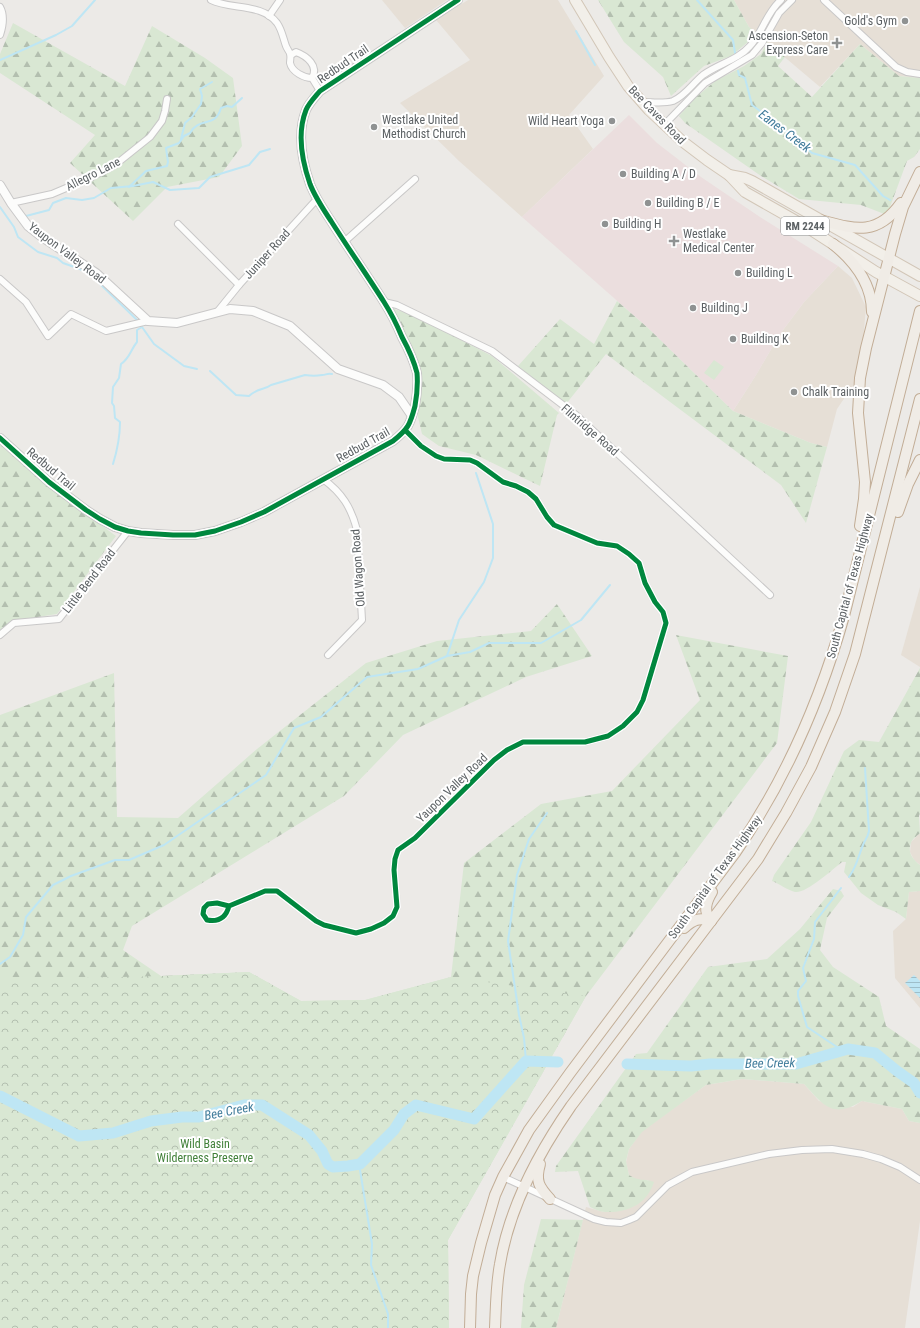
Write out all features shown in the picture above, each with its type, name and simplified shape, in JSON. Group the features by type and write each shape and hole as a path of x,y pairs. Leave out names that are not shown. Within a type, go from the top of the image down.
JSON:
{"highway":[{"path":"846,606 864,499 864,473 858,417 858,395 861,370 899,218 920,172"},
{"path":"820,220 853,228 873,226 892,215 912,187"},
{"path":"833,244 856,267 866,284 871,299 871,328"},
{"name":"South Capital of Texas Highway","path":"470,1328 473,1276 495,1195 503,1177 529,1130 729,862 763,810 798,744 827,671 846,606 920,311"},
{"name":"South Capital of Texas Highway","path":"495,1328 496,1290 500,1263 511,1220 548,1139 571,1106 764,850 811,767 835,712 849,673 874,584 920,399"},
{"path":"874,584 905,492 920,460"},
{"path":"711,921 706,914 707,904 710,895 729,862"},
{"path":"670,941 695,920 701,919 711,921"},
{"path":"548,1139 537,1180 540,1188 550,1199"}],"main road":[{"name":"Bee Caves Road","path":"575,0 614,66 642,102 690,148 729,175 745,192 800,223 884,276 920,296"},
{"name":"Bee Caves Road","path":"729,175 752,181 920,276"}],"street":[{"path":"211,0 226,5 251,9 269,16 278,26 285,39 286,46 291,55 290,64 294,70 303,76 312,78 320,91"},
{"path":"269,16 280,0"},
{"name":"Redbud Trail","path":"0,438 49,482 86,510 115,527 142,533 194,535 215,531 264,512 393,441 406,431 412,416 417,392 416,372 412,359 396,322 317,199 310,185 302,151 301,135 306,109 320,91 458,0"},
{"path":"642,102 664,103 674,101 705,74 743,53 753,43 773,8 781,0"},
{"path":"664,124 705,83 718,74 743,62 752,55 762,43 779,13 792,0"},
{"path":"824,0 896,67 907,72 920,74"},
{"path":"0,7 2,11 3,25 0,35"},
{"path":"291,55 296,52 306,57 311,62 314,69 312,78"},
{"name":"Allegro Lane","path":"11,203 52,194 92,177 115,165 150,137 162,121 167,99"},
{"path":"344,242 415,179"},
{"name":"Yaupon Valley Road","path":"0,185 28,226 96,273 148,321"},
{"name":"Juniper Road","path":"218,311 239,285 317,199"},
{"path":"178,224 239,285"},
{"path":"0,279 26,302 48,336 72,314 106,331 148,321 177,323 230,308 253,310 290,326 338,369 384,385 399,397 412,416"},
{"name":"Flintridge Road","path":"384,302 397,305 492,352 576,416 770,595"},
{"path":"399,397 408,399 417,392"},
{"name":"Yaupon Valley Road","path":"229,906 266,891 277,891 316,921 324,925 356,933 371,930 393,916 397,907 394,870 398,850 415,838 494,760 507,750 522,742 586,742 608,736 623,726 637,712 643,700 666,623 663,612 655,602 645,583 639,563 617,546 597,543 554,525 547,517 536,499 528,492 503,482 477,463 470,460 444,459 436,456 421,446 406,431"},
{"name":"Old Wagon Road","path":"323,479 339,492 353,515 357,530 362,620 328,655"},
{"name":"Little Bend Road","path":"0,635 14,623 59,619 128,531"},
{"path":"503,1177 594,1219 606,1222 620,1222 636,1217 668,1185 692,1172 769,1154 819,1149 846,1151 881,1159 900,1167 920,1180"}],"shaded area":[{"path":"382,0 447,0 405,28"},
{"path":"468,0 558,0 604,76 569,115 593,149 522,217 459,161 400,103 470,60 436,20"},
{"path":"734,0 920,0 920,78 899,76 860,44 820,87 749,27"},
{"name":"Westlake Medical Center","path":"629,115 657,143 701,177 760,217 838,266 804,302 780,334 733,411 648,328 522,217"},
{"path":"838,266 852,278 866,307 863,341 854,384 837,409 827,447 811,443 733,411 780,334 804,302"},
{"path":"920,587 920,667 901,655"},
{"path":"920,833 920,865 914,860 910,852 911,842"},
{"path":"920,891 920,1008 895,978 893,931 906,919 909,892"},
{"path":"742,1079 804,1084 819,1101 853,1107 862,1101 902,1109 909,1121 920,1123 920,1221 905,1328 556,1328 586,1207 604,1212 649,1180 636,1180 629,1175 626,1162 629,1149 642,1131 706,1085"}],"green space":[{"path":"598,0 734,0 749,27 755,31 748,42 731,56 704,66 671,96 663,77 624,42"},
{"path":"13,23 125,86 152,26 205,58 233,78 242,146 219,177 167,187 133,221 70,163 95,135 0,73 0,54"},
{"path":"767,42 785,57 778,66 812,97 860,44 899,76 920,78 920,149 914,157 907,161 887,215 861,205 799,199 761,176 685,123 679,116 694,99 715,81 744,66 761,54"},
{"path":"617,301 648,328 733,411 811,443 827,447 806,523 781,485 606,354 566,404 518,366 560,319 594,344"},
{"path":"394,309 413,315 492,356 559,413 557,415 540,486 476,455 439,446 422,434 417,413 420,381 394,313"},
{"path":"714,360 724,367 714,380 704,373"},
{"path":"0,443 57,493 116,536 57,614 12,621 0,631"},
{"path":"557,604 592,656 526,677 403,735 344,796 132,926 123,950 161,976 249,972 301,1001 365,1000 451,977 464,863 541,804 612,791 700,700 676,635 788,656 777,743 586,996 448,1240 449,1328 0,1328 0,715 114,673 117,817 178,818 257,749 366,663 437,641 531,631"},
{"path":"920,668 920,833 913,839 910,846 910,853 915,861 920,865 920,891 909,892 906,919 896,912 878,905 861,893 844,872 846,862 842,862 812,885 800,892 792,891 772,881 774,875 811,822 844,751 859,740 879,742"},
{"path":"833,889 841,891 844,896 827,918 820,950 833,967 879,997 886,1026 920,1049 920,1123 909,1121 902,1109 862,1101 844,1109 830,1108 823,1104 804,1084 742,1079 706,1085 642,1132 629,1149 626,1161 629,1175 654,1182 647,1196 636,1206 621,1211 603,1212 590,1207 578,1171 555,1172 556,1166 636,1054 647,1053 708,967 767,959 800,929"},
{"name":"Wild Basin Wilderness Preserve","path":"249,972 301,1001 365,1000 451,977 586,996 448,1240 449,1328 0,1328 0,980"},
{"path":"541,1219 583,1220 556,1328 521,1328 524,1285"}],"water":[{"path":"914,975 920,981 920,998 905,983"}],"waterway":[{"path":"0,60 56,35 72,26 95,0"},
{"name":"Eanes Creek","path":"697,0 733,40 735,53"},
{"path":"576,31 595,65"},
{"name":"Eanes Creek","path":"738,71 739,75 745,78 752,105 812,153 855,165 883,196 890,200"},
{"path":"181,139 185,123 192,117 201,104 202,96 200,89 212,82"},
{"path":"129,187 146,171 167,166 168,162 166,148 179,143 184,136 190,133 198,125 211,121 215,118 221,108 227,106 232,107 242,98"},
{"path":"26,216 49,210 53,203 66,198 82,200 94,198 111,188 153,182 170,190 199,188 210,177 249,165 260,152 270,149"},
{"path":"0,207 14,227 18,237 38,252 57,258 63,263 91,275 137,320"},
{"path":"113,464 118,443 120,422 115,418 114,406 112,403 113,387 119,378 121,364 137,342 137,330 142,327 154,344 184,366 197,369"},
{"path":"210,371 236,395 249,396 256,391 271,385 305,375 316,376 332,374"},
{"path":"447,656 459,620 484,582 493,558 493,524 476,473"},
{"path":"0,964 10,957 23,935 26,917 53,885 71,876 115,860 129,860 164,845 266,775 294,728 321,717 367,677 418,669 447,656 470,652 489,643 541,643 581,620 610,585"},
{"path":"849,877 856,865 869,831 865,768"},
{"path":"526,1061 524,1038 508,941 517,875 529,839 547,813"},
{"path":"841,888 815,922 814,939 803,968 806,981 798,991 798,996 807,1027 843,1051"},
{"name":"Bee Creek","path":"627,1064 691,1066 710,1064 796,1064 848,1049 875,1053 914,1083 920,1093"},
{"name":"Bee Creek","path":"0,1096 79,1136 113,1133 151,1121 182,1117 199,1117 244,1105 262,1105 309,1135 322,1151 328,1164 333,1167 360,1164 394,1130 404,1114 416,1105 474,1119 526,1061 558,1062"},
{"path":"356,1165 360,1170 372,1244 371,1265 388,1314 388,1328"}],"cycle path":[{"path":"0,438 49,482 86,510 115,527 141,533 195,535 215,531 264,512 393,441 402,433 412,418 417,394 417,373 409,350 387,306 314,194 307,175 303,157 301,137 303,119 307,107 320,91 458,0"},
{"path":"229,906 226,914 218,920 207,920 203,914 204,908 208,904 217,903 229,906 265,891 277,891 316,921 324,925 356,933 371,929 384,923 393,916 397,907 394,870 398,850 415,838 494,760 507,750 523,742 585,742 608,736 623,726 637,712 643,700 666,623 663,612 655,602 645,583 639,563 617,546 597,543 554,525 547,517 536,499 528,492 503,482 477,463 470,460 444,459 436,456 421,446 406,431"}],"place":[{"name":"Gold's Gym","path":"905,21"},
{"name":"Ascension-Seton Express Care","path":"837,43"},
{"name":"Wild Heart Yoga","path":"612,121"},
{"name":"Westlake United Methodist Church","path":"374,127"},
{"name":"Building A / D","path":"623,174"},
{"name":"Building B / E","path":"648,203"},
{"name":"Building H","path":"605,224"},
{"name":"Westlake Medical Center","path":"674,241"},
{"name":"Building L","path":"738,273"},
{"name":"Building J","path":"693,308"},
{"name":"Building K","path":"733,339"},
{"name":"Chalk Training","path":"794,392"}]}
